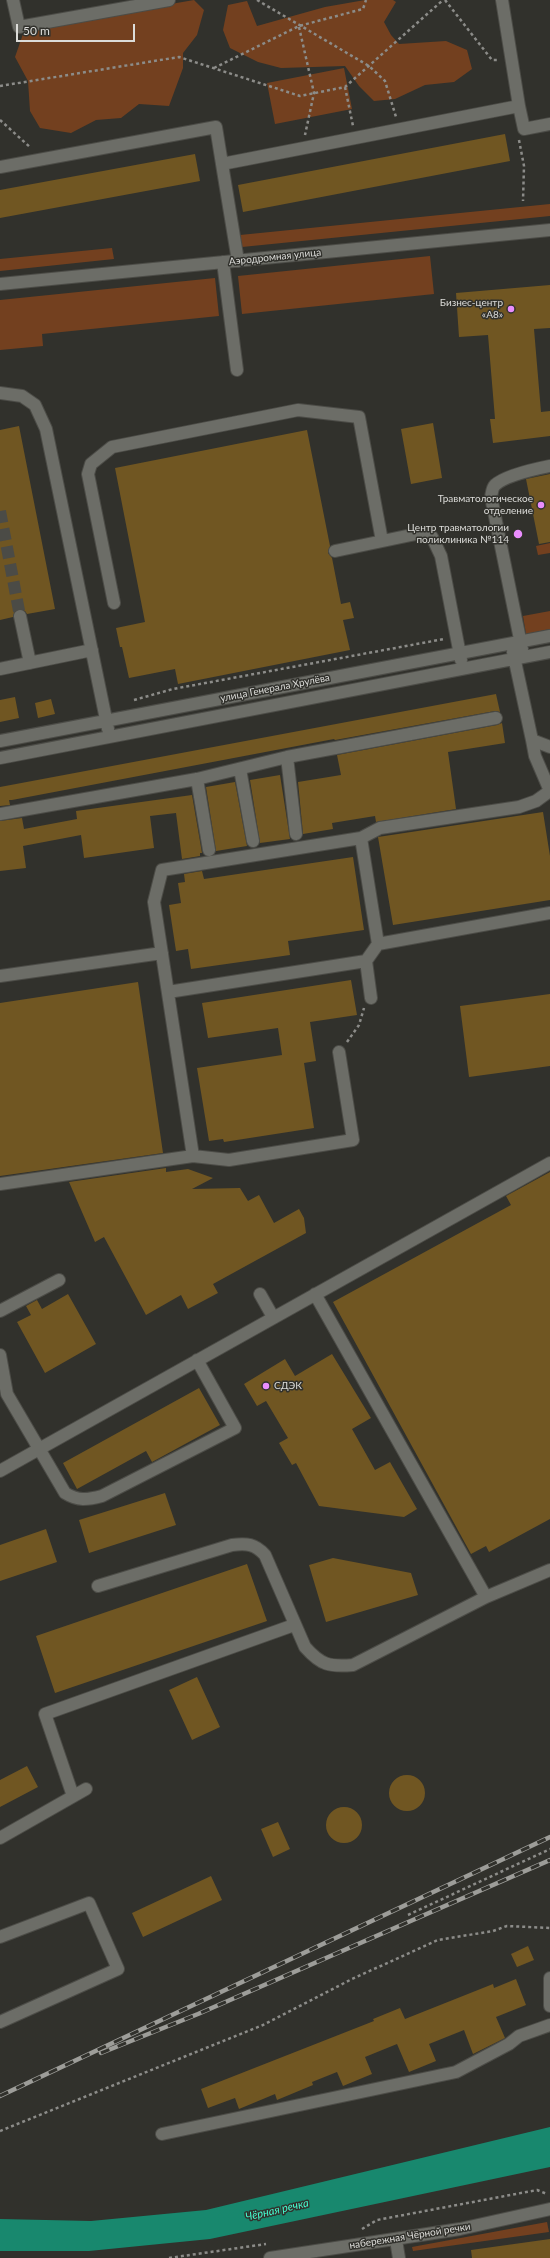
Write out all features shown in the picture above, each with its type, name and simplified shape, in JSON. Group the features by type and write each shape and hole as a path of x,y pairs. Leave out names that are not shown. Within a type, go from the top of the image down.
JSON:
{"street":[{"path":"13,0 19,28 169,0"},
{"path":"502,0 524,129 550,124"},
{"path":"222,164 519,106"},
{"path":"0,168 216,127 238,261"},
{"name":"Аэродромная улица","path":"0,284 550,230"},
{"path":"223,262 236,370"},
{"path":"0,393 22,396 35,405 46,428 109,737"},
{"path":"114,603 88,474 92,464 112,446 298,410 359,417 382,541"},
{"path":"193,1156 154,902 162,870 361,838 380,828 519,807 536,801 550,791 538,762 532,740 491,497 492,490 495,485 524,471 550,466"},
{"path":"335,551 416,534 427,535 435,540 441,556 462,669"},
{"path":"20,616 30,663"},
{"name":"улица Генерала Хрулёва","path":"0,741 550,636"},
{"path":"0,669 92,650"},
{"name":"улица Генерала Хрулёва","path":"0,758 550,652"},
{"path":"0,814 197,779 286,757 496,718"},
{"path":"532,740 550,747"},
{"path":"286,757 296,834"},
{"path":"240,769 254,841"},
{"path":"197,779 209,850"},
{"path":"361,838 378,944 366,961 371,998"},
{"path":"378,944 550,913"},
{"path":"0,976 162,953"},
{"path":"168,992 366,961"},
{"path":"0,1184 193,1156 229,1160 353,1140 339,1052"},
{"path":"0,1471 550,1163"},
{"path":"0,1311 59,1280"},
{"path":"260,1294 273,1317"},
{"path":"315,1294 486,1597"},
{"path":"0,1355 7,1394 65,1493 75,1499 88,1500 102,1496 236,1428 197,1360"},
{"path":"98,1586 232,1545 244,1543 257,1546 265,1555 304,1647 316,1660 332,1666 353,1665 486,1597 550,1570"},
{"path":"73,1796 45,1714 294,1625"},
{"path":"0,1838 86,1789"},
{"path":"0,1937 88,1903 118,1969 0,2022"},
{"path":"550,1978 550,2006"},
{"path":"162,2134 456,2072 509,2044 519,2036 550,2025"},
{"name":"набережная Чёрной речки","path":"270,2258 396,2240 460,2229 550,2209"},
{"path":"396,2240 399,2258"}],"path":[{"path":"257,0 369,66 385,81 400,130"},
{"path":"214,68 299,26 363,9 366,0"},
{"path":"0,86 179,57 300,96 345,87 444,0 492,60 511,58"},
{"path":"299,26 314,93 302,148"},
{"path":"345,87 355,138"},
{"path":"0,120 44,159"},
{"path":"523,201 524,166 519,141 524,129"},
{"path":"173,689 456,636"},
{"path":"339,1052 359,1025 362,1011 371,998"},
{"path":"408,1915 550,1850"},
{"path":"0,2131 263,2025 352,1979 438,1940 493,1931 507,1926 550,1928"},
{"path":"355,2230 362,2229 377,2220 385,2218 537,2190 547,2194"},
{"path":"170,2258 270,2243"}],"shaded area":[{"path":"194,0 204,10 197,35 183,53 183,68 169,106 139,104 121,118 96,120 71,133 40,128 30,111 28,81 15,57 23,34 44,26"},
{"path":"365,0 393,0 396,2 384,22 391,35 399,44 446,41 467,50 472,69 454,82 425,85 395,99 374,101 359,86 345,66 281,68 258,62 230,48 223,30 228,5 247,1 257,26 325,7"},
{"path":"344,68 352,109 275,124 267,83"},
{"path":"550,204 550,216 242,247 240,235"},
{"path":"112,248 114,259 0,271 0,259"},
{"path":"430,256 434,294 242,314 238,276"},
{"path":"215,278 219,316 42,334 43,346 0,350 0,300"},
{"path":"550,543 550,553 538,555 536,546"},
{"path":"550,611 550,629 526,634 523,616"},
{"path":"547,2222 549,2232 413,2251 412,2247"}],"water":[{"name":"Чёрная речка","path":"550,2127 550,2167 210,2239 89,2251 0,2251 0,2219 91,2221 206,2210"}],"building":[{"path":"505,134 510,161 243,212 238,185"},
{"path":"195,154 200,181 0,218 0,190"},
{"path":"550,285 550,328 534,329 541,412 550,411 550,436 493,443 490,419 495,419 488,335 459,337 456,293"},
{"path":"433,423 442,478 411,484 401,429"},
{"path":"19,426 55,609 27,614 25,611 19,609 15,611 13,617 0,620 0,430"},
{"path":"307,430 330,546 328,553 332,558 341,604 350,602 354,618 343,620 350,650 178,684 175,669 129,678 116,628 145,622 115,468"},
{"name":"Травматологическое отделение","path":"550,474 550,542 539,544 526,479"},
{"path":"496,694 500,712 495,711 334,739 9,800 10,805 0,806 0,787"},
{"path":"15,697 19,718 0,722 0,700"},
{"path":"51,699 55,714 38,718 35,703"},
{"path":"502,723 505,743 448,752 456,809 376,822 375,816 332,823 333,829 303,834 298,782 341,775 337,755"},
{"path":"280,775 290,839 260,843 250,780"},
{"path":"235,782 247,846 216,851 206,787"},
{"path":"192,795 202,853 200,853 200,856 182,859 176,813 150,816 154,848 84,858 81,835 23,846 26,868 0,871 0,821 22,818 24,829 77,819 76,811"},
{"path":"543,812 550,856 550,900 393,925 378,837"},
{"path":"353,857 364,930 288,941 290,955 191,969 188,949 176,951 169,905 181,903 178,883 185,882 184,874 202,871 204,879"},
{"path":"351,980 357,1015 310,1022 316,1061 304,1063 314,1128 224,1142 223,1139 209,1141 197,1068 282,1055 278,1028 208,1038 202,1003"},
{"path":"138,982 163,1153 0,1176 0,1003"},
{"path":"550,994 550,1066 469,1077 460,1006"},
{"path":"166,1168 166,1172 188,1169 213,1178 192,1189 240,1188 248,1201 259,1195 274,1223 299,1209 304,1218 306,1233 213,1284 218,1293 188,1309 181,1295 146,1315 104,1237 95,1242 69,1182"},
{"path":"550,1172 550,1519 489,1552 486,1546 471,1554 333,1302 511,1205 506,1196"},
{"path":"68,1294 96,1344 45,1373 17,1322 31,1315 26,1306 37,1300 42,1309"},
{"path":"332,1354 371,1418 352,1429 375,1470 390,1462 417,1509 404,1517 319,1506 296,1463 292,1465 279,1443 288,1438 266,1401 257,1406 244,1384 285,1359 295,1376"},
{"path":"199,1388 220,1425 152,1462 146,1451 77,1489 63,1463"},
{"path":"165,1493 176,1525 89,1553 79,1520"},
{"path":"46,1529 57,1562 0,1581 0,1545"},
{"path":"333,1558 411,1573 418,1595 326,1622 309,1565"},
{"path":"247,1564 267,1621 55,1693 36,1636"},
{"path":"197,1677 220,1727 192,1740 169,1690"},
{"path":"27,1766 38,1787 0,1807 0,1780"},
{"path":"410,1775 420,1780 424,1786 424,1800 420,1806 414,1810 404,1811 394,1806 390,1800 389,1790 394,1780 400,1776"},
{"path":"347,1807 357,1812 361,1818 361,1832 357,1838 351,1842 341,1843 331,1838 327,1832 326,1822 331,1812 337,1808"},
{"path":"278,1822 290,1849 273,1857 261,1829"},
{"path":"211,1876 222,1900 143,1937 132,1913"},
{"path":"528,1946 534,1960 517,1967 511,1954"},
{"path":"516,1979 526,2005 496,2017 505,2038 473,2054 464,2030 429,2044 436,2061 409,2072 397,2044 365,2057 372,2074 343,2086 337,2072 312,2082 313,2085 277,2100 275,2094 239,2109 235,2098 208,2108 201,2089 374,2021 373,2019 400,2008 405,2019 493,1984 494,1988"},
{"path":"550,2239 550,2258 472,2258 471,2250"}],"tunnel":[{"path":"0,511 20,616"}],"railway":[{"path":"0,2096 550,1837"},
{"path":"101,2053 198,2014 550,1860"}],"place":[{"name":"Бизнес-центр «А8»","path":"511,309"},
{"name":"Травматологическое отделение","path":"541,505"},
{"name":"Центр травматологии поликлиника №114","path":"518,534"},
{"name":"СДЭК","path":"266,1386"}]}
